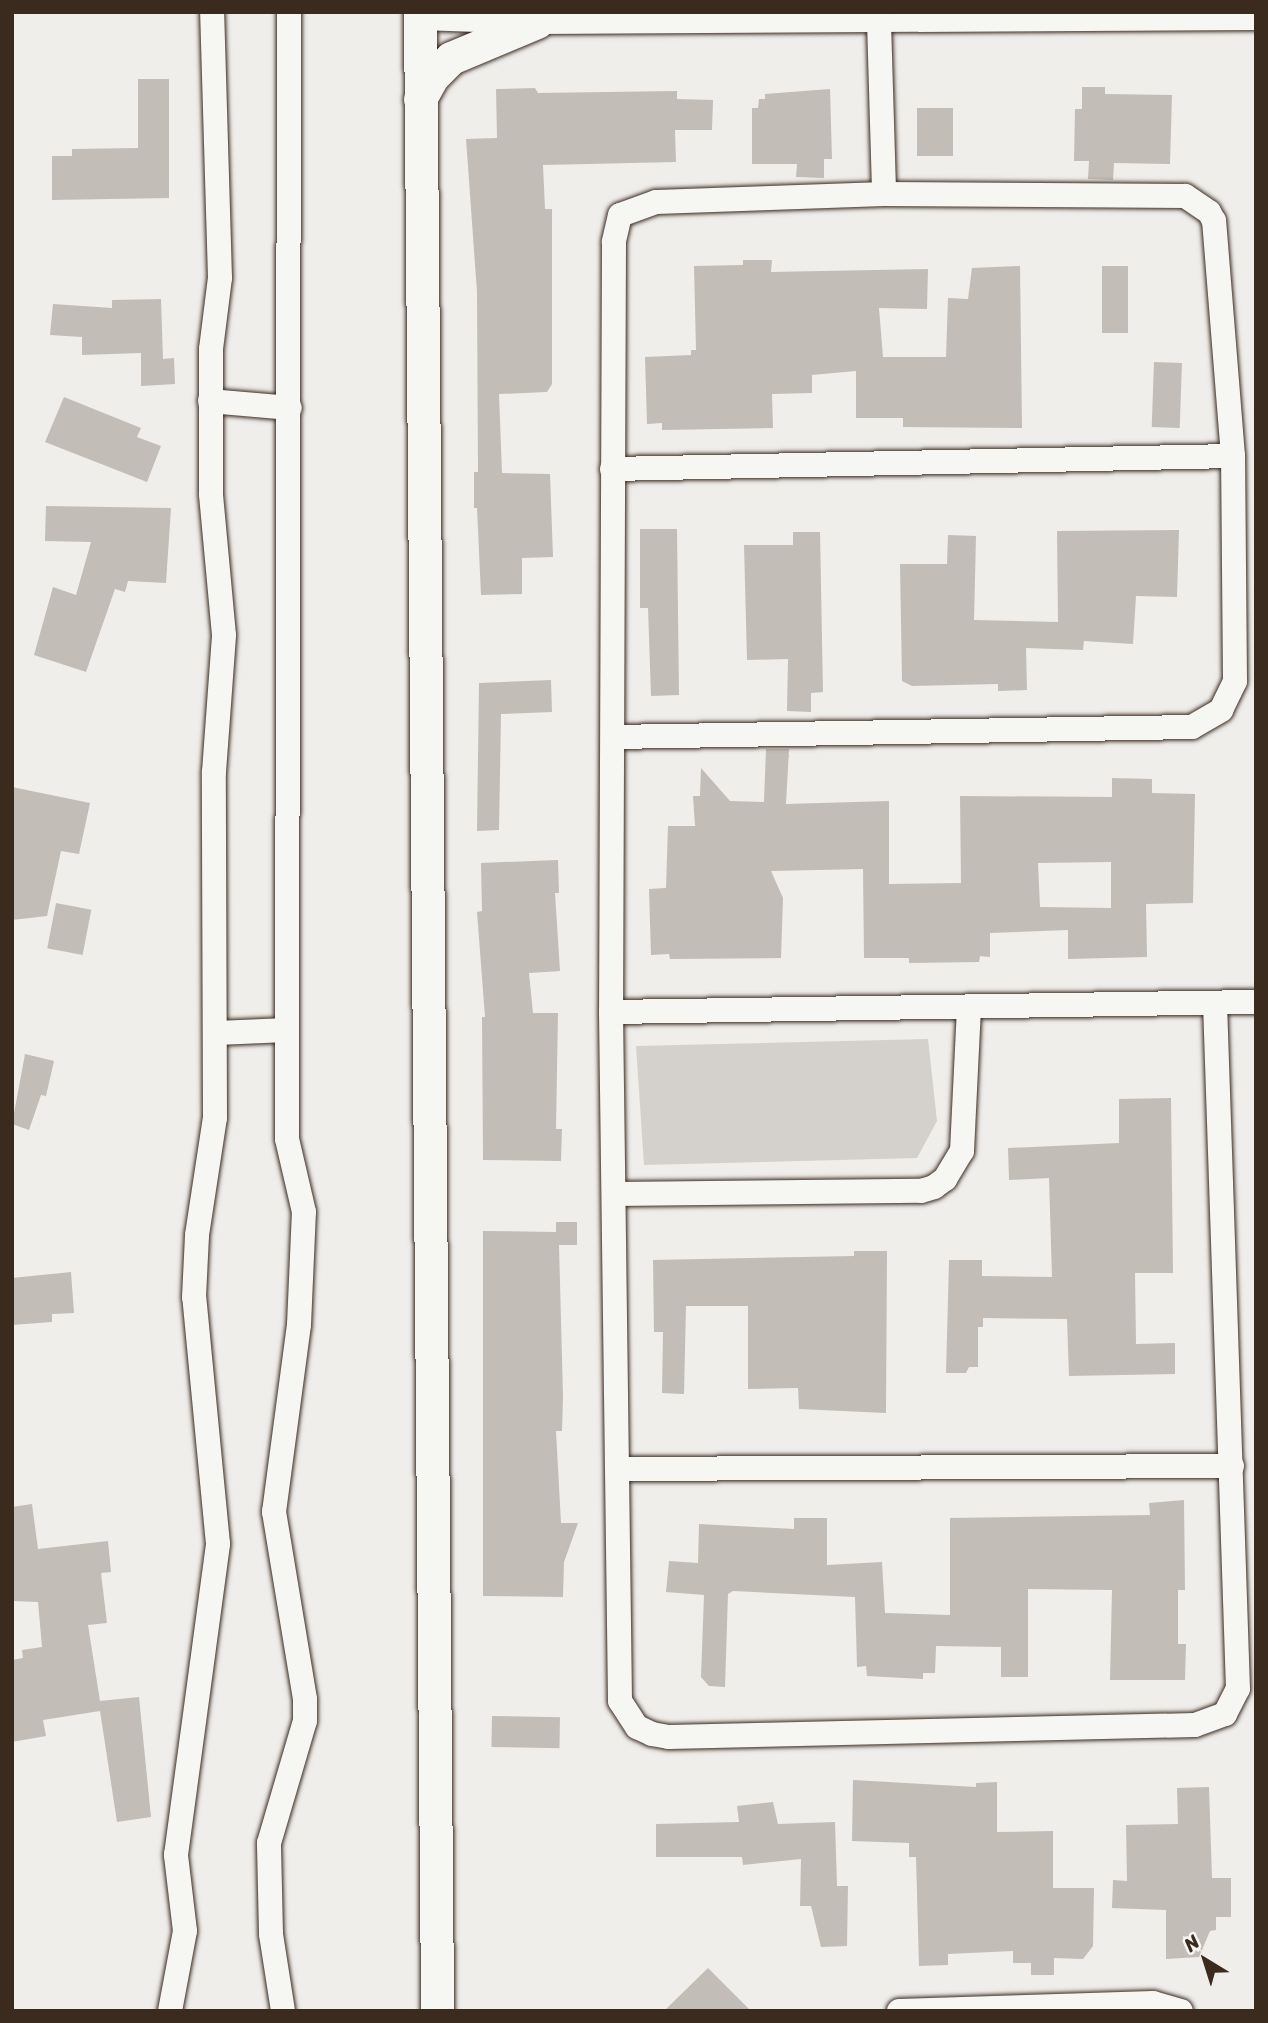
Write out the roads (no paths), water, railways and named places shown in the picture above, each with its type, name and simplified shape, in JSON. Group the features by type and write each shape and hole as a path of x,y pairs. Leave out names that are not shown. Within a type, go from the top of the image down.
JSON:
{"main road":[{"path":"420,15 437,2011"},
{"path":"420,99 433,76 451,58 522,17"}],"street":[{"path":"170,2011 185,1931 176,1855 218,1544 194,1297 197,1235 215,1118 217,1034 214,772 224,635 211,494 210,401 220,278 212,12"},
{"path":"283,2011 271,1934 269,1843 302,1733 305,1699 274,1512 299,1325 304,1239 304,1212 287,1139 284,840 291,703 289,12"},
{"path":"420,15 879,22 1256,18"},
{"path":"879,22 884,194"},
{"path":"613,737 1192,727 1208,721 1230,697 1235,681 1233,456 1214,221 1202,204 1185,196 884,194 656,202 620,215 614,242 611,1012 620,1701 637,1727 670,1738 1211,1722 1225,1714 1238,1689 1215,1003"},
{"path":"210,401 290,408"},
{"path":"612,469 1233,456"},
{"path":"611,1012 969,1009 1256,1002"},
{"path":"614,1194 921,1191 934,1187 945,1179 962,1151 969,1009"},
{"path":"217,1034 287,1030"},
{"path":"617,1469 1232,1466"},
{"path":"899,2011 1153,2003 1181,2011"}]}
